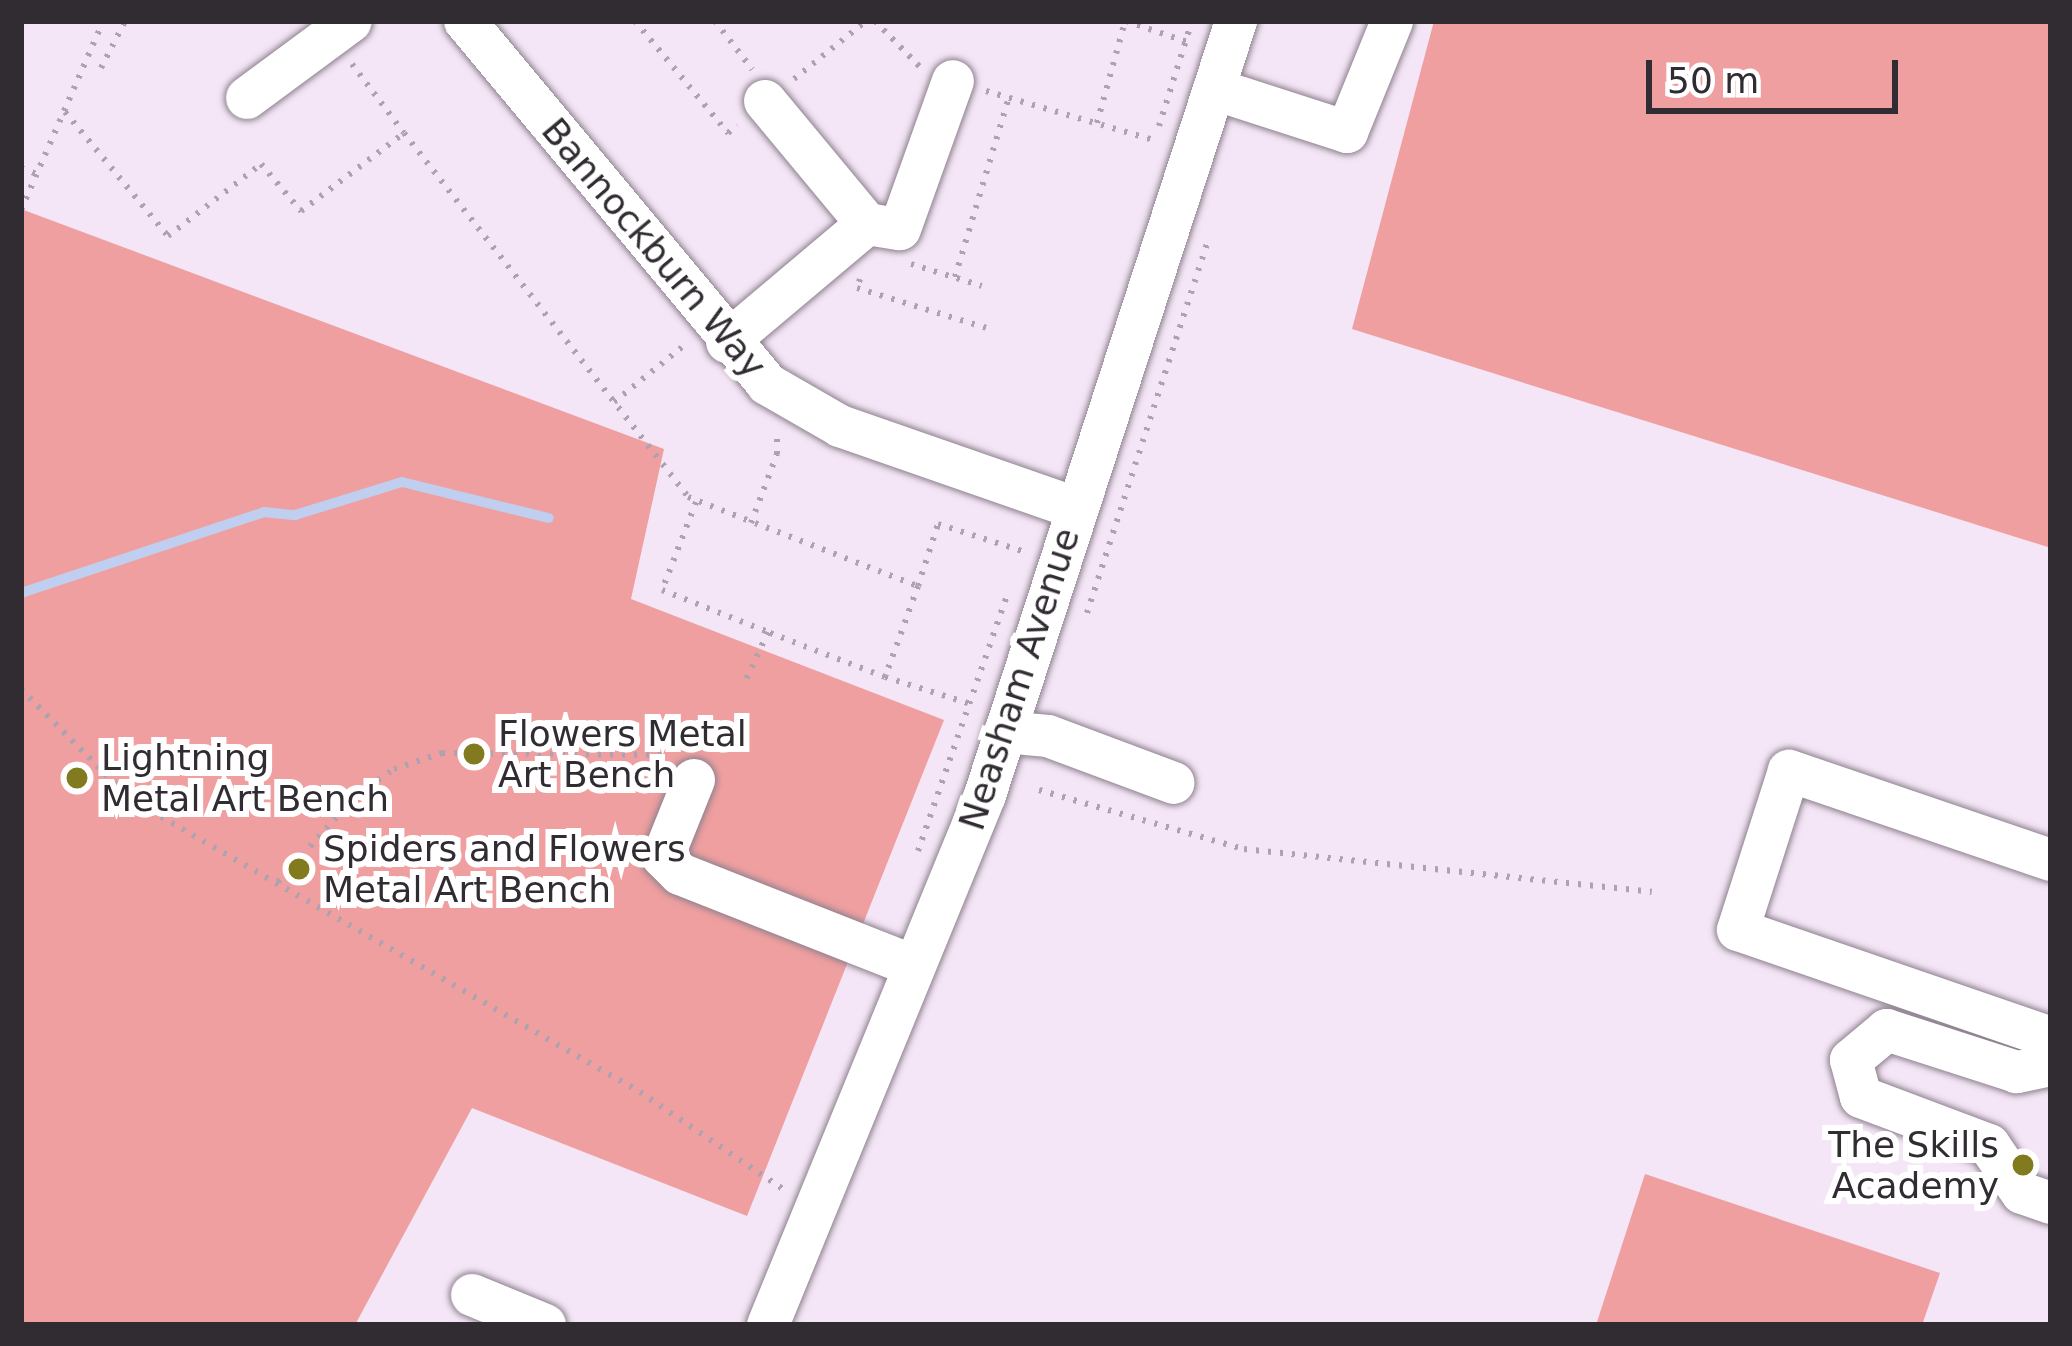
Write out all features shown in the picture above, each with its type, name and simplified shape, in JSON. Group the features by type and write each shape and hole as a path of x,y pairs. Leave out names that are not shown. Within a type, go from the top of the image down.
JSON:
{"street":[{"name":"Bannockburn Way","path":"465,21 719,333 793,402 840,426 1076,508"},
{"path":"1225,55 1347,132 1392,21"},
{"path":"247,98 341,28"},
{"name":"Neasham Avenue","path":"768,1325 793,1208 914,966 1005,732 1225,55"},
{"path":"719,333 857,232 900,229 953,81"},
{"path":"769,98 857,232"},
{"path":"1005,732 1048,736 1174,783"},
{"path":"678,768 663,857 680,874 914,966"},
{"path":"2051,860 1790,771 1738,930 2051,1038"},
{"path":"2051,1065 2017,1072 1887,1030 1851,1060 1861,1097 1989,1145 2022,1193 2051,1203"},
{"path":"472,1295 544,1325"}],"path":[{"path":"21,210 103,21"},
{"path":"101,68 125,21"},
{"path":"634,21 728,133 866,21"},
{"path":"715,21 769,98"},
{"path":"875,21 910,64 1154,140"},
{"path":"1097,124 1125,21 1225,55"},
{"path":"341,28 404,133 696,502 918,586"},
{"path":"955,278 1009,98"},
{"path":"65,112 168,236 261,164 301,212 404,133"},
{"path":"21,168 39,175"},
{"path":"857,232 866,262 857,288 993,330"},
{"path":"893,259 982,286"},
{"path":"614,402 719,333"},
{"path":"752,523 777,454 775,432 793,402"},
{"path":"696,502 662,590 969,704"},
{"path":"886,677 938,524 1022,549 911,870"},
{"path":"743,686 768,632"},
{"path":"21,689 130,799 253,876 278,882 640,1093 793,1208"},
{"path":"278,882 358,793 442,753 678,768"},
{"path":"1039,790 1244,849 1652,892"},
{"path":"793,1208 796,1171"}],"shaded area":[{"path":"1434,21 2051,21 2051,548 1352,329"},
{"path":"21,209 664,449 631,599 944,720 747,1216 472,1108 355,1325 21,1325"},
{"path":"1645,1174 1940,1273 1922,1325 1596,1325"}],"waterway":[{"path":"21,593 264,512 295,515 402,482 549,518"}],"place":[{"name":"Flowers Metal Art Bench","path":"474,754"},
{"name":"Lightning Metal Art Bench","path":"77,778"},
{"name":"Spiders and Flowers Metal Art Bench","path":"299,869"},
{"name":"The Skills Academy","path":"2023,1165"}]}
